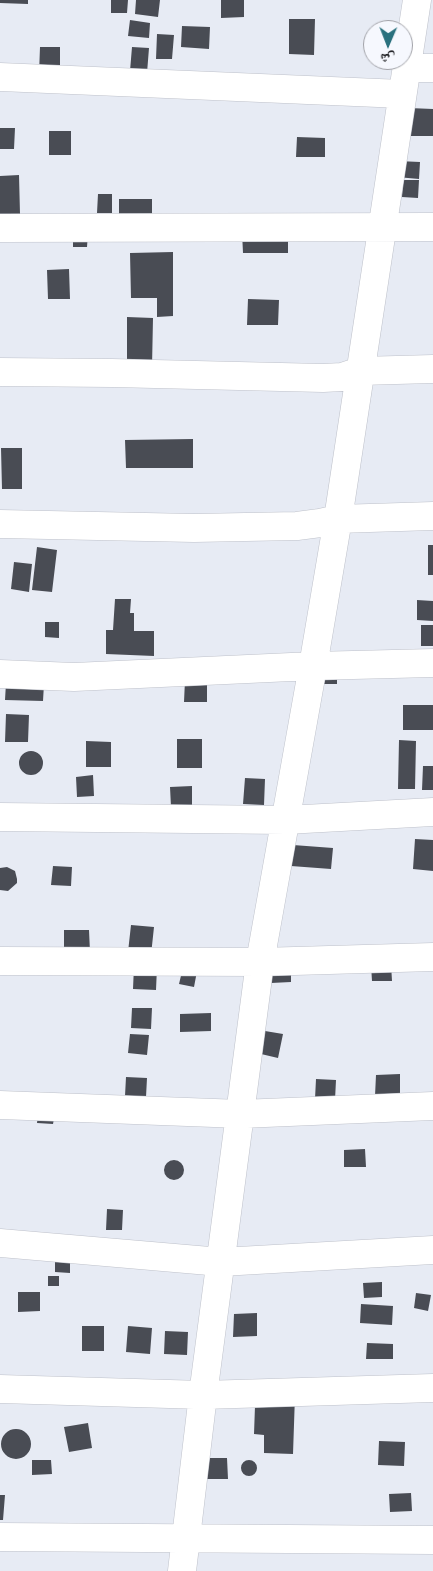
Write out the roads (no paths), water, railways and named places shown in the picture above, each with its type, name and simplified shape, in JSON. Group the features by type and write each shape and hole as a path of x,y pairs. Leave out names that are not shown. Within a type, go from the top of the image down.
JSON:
{"street":[{"path":"182,1571 203,1395 260,962 314,666 338,519 417,0"},
{"path":"0,77 404,81 433,68"},
{"path":"0,228 433,227"},
{"path":"0,372 323,378 342,377 360,371 433,369"},
{"path":"0,524 194,528 297,526 320,524 338,519 433,516"},
{"path":"0,674 74,677 314,666 433,663"},
{"path":"0,817 286,820 433,812"},
{"path":"0,962 260,962 433,957"},
{"path":"0,1105 241,1114 433,1106"},
{"path":"0,1243 221,1262 433,1250"},
{"path":"0,1389 203,1395 433,1388"},
{"path":"0,1537 433,1540"}]}
